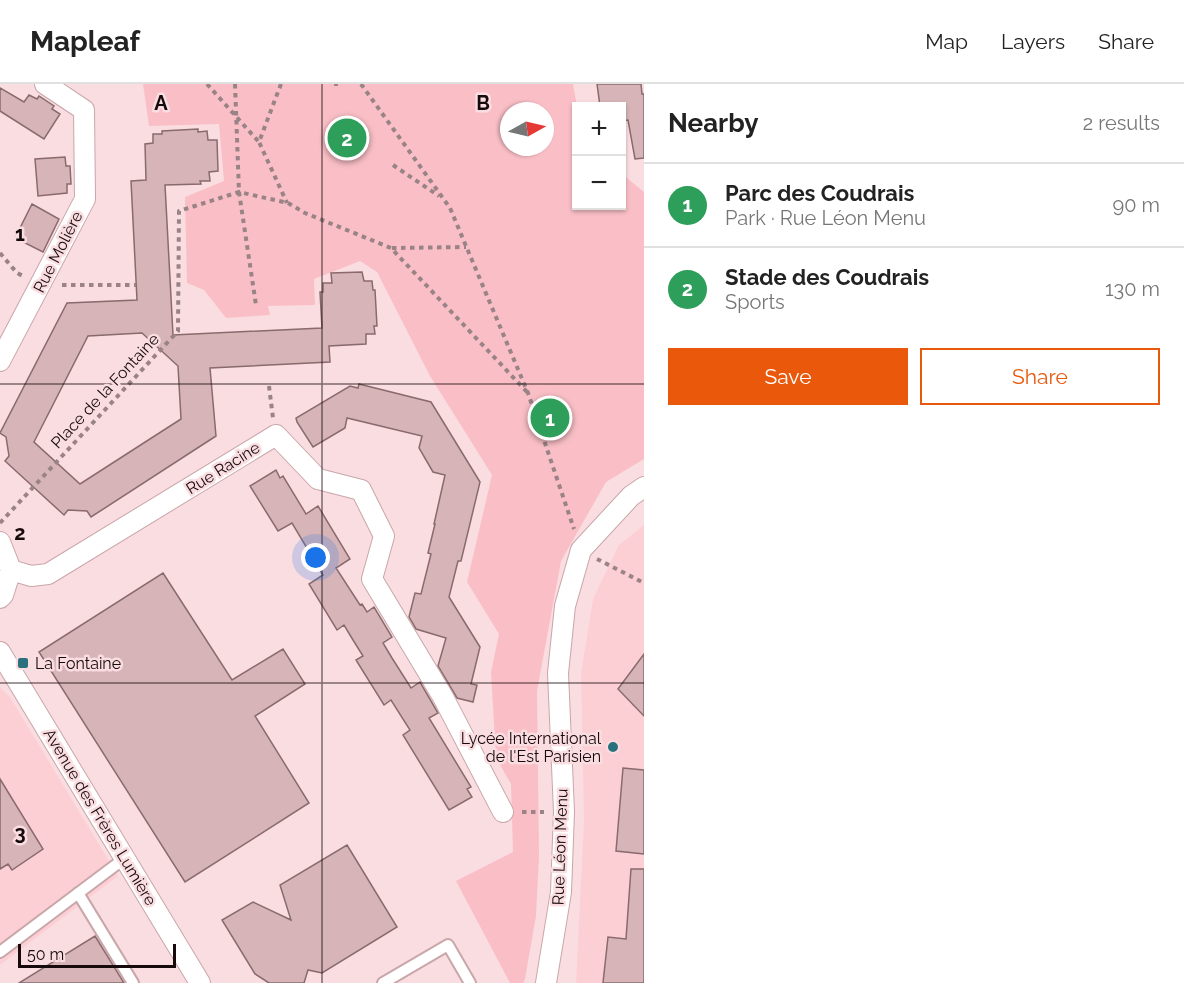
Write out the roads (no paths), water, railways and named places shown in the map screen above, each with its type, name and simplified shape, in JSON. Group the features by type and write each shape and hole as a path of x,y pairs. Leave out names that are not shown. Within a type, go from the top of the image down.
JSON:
{"street":[{"name":"Rue Molière","path":"0,361 85,199 84,110 45,84"},
{"name":"Rue Racine","path":"11,570 31,576 48,574 276,435 318,479 361,490 384,536 372,579 443,697 503,812"},
{"name":"Rue Léon Menu","path":"546,983 561,892 564,812 558,673 565,606 581,550 631,496 644,487"},
{"path":"0,542 11,570 0,598"},
{"name":"Avenue des Frères Lumière","path":"0,652 200,983"}],"lane":[{"path":"0,952 125,858"},
{"path":"78,893 133,983"},
{"path":"383,983 448,945 470,983"}],"place":[{"name":"Stade des Coudrais","path":"347,138"},
{"name":"Parc des Coudrais","path":"550,418"},
{"name":"La Fontaine","path":"23,663"},
{"name":"Lycée International de l'Est Parisien","path":"613,747"}]}
